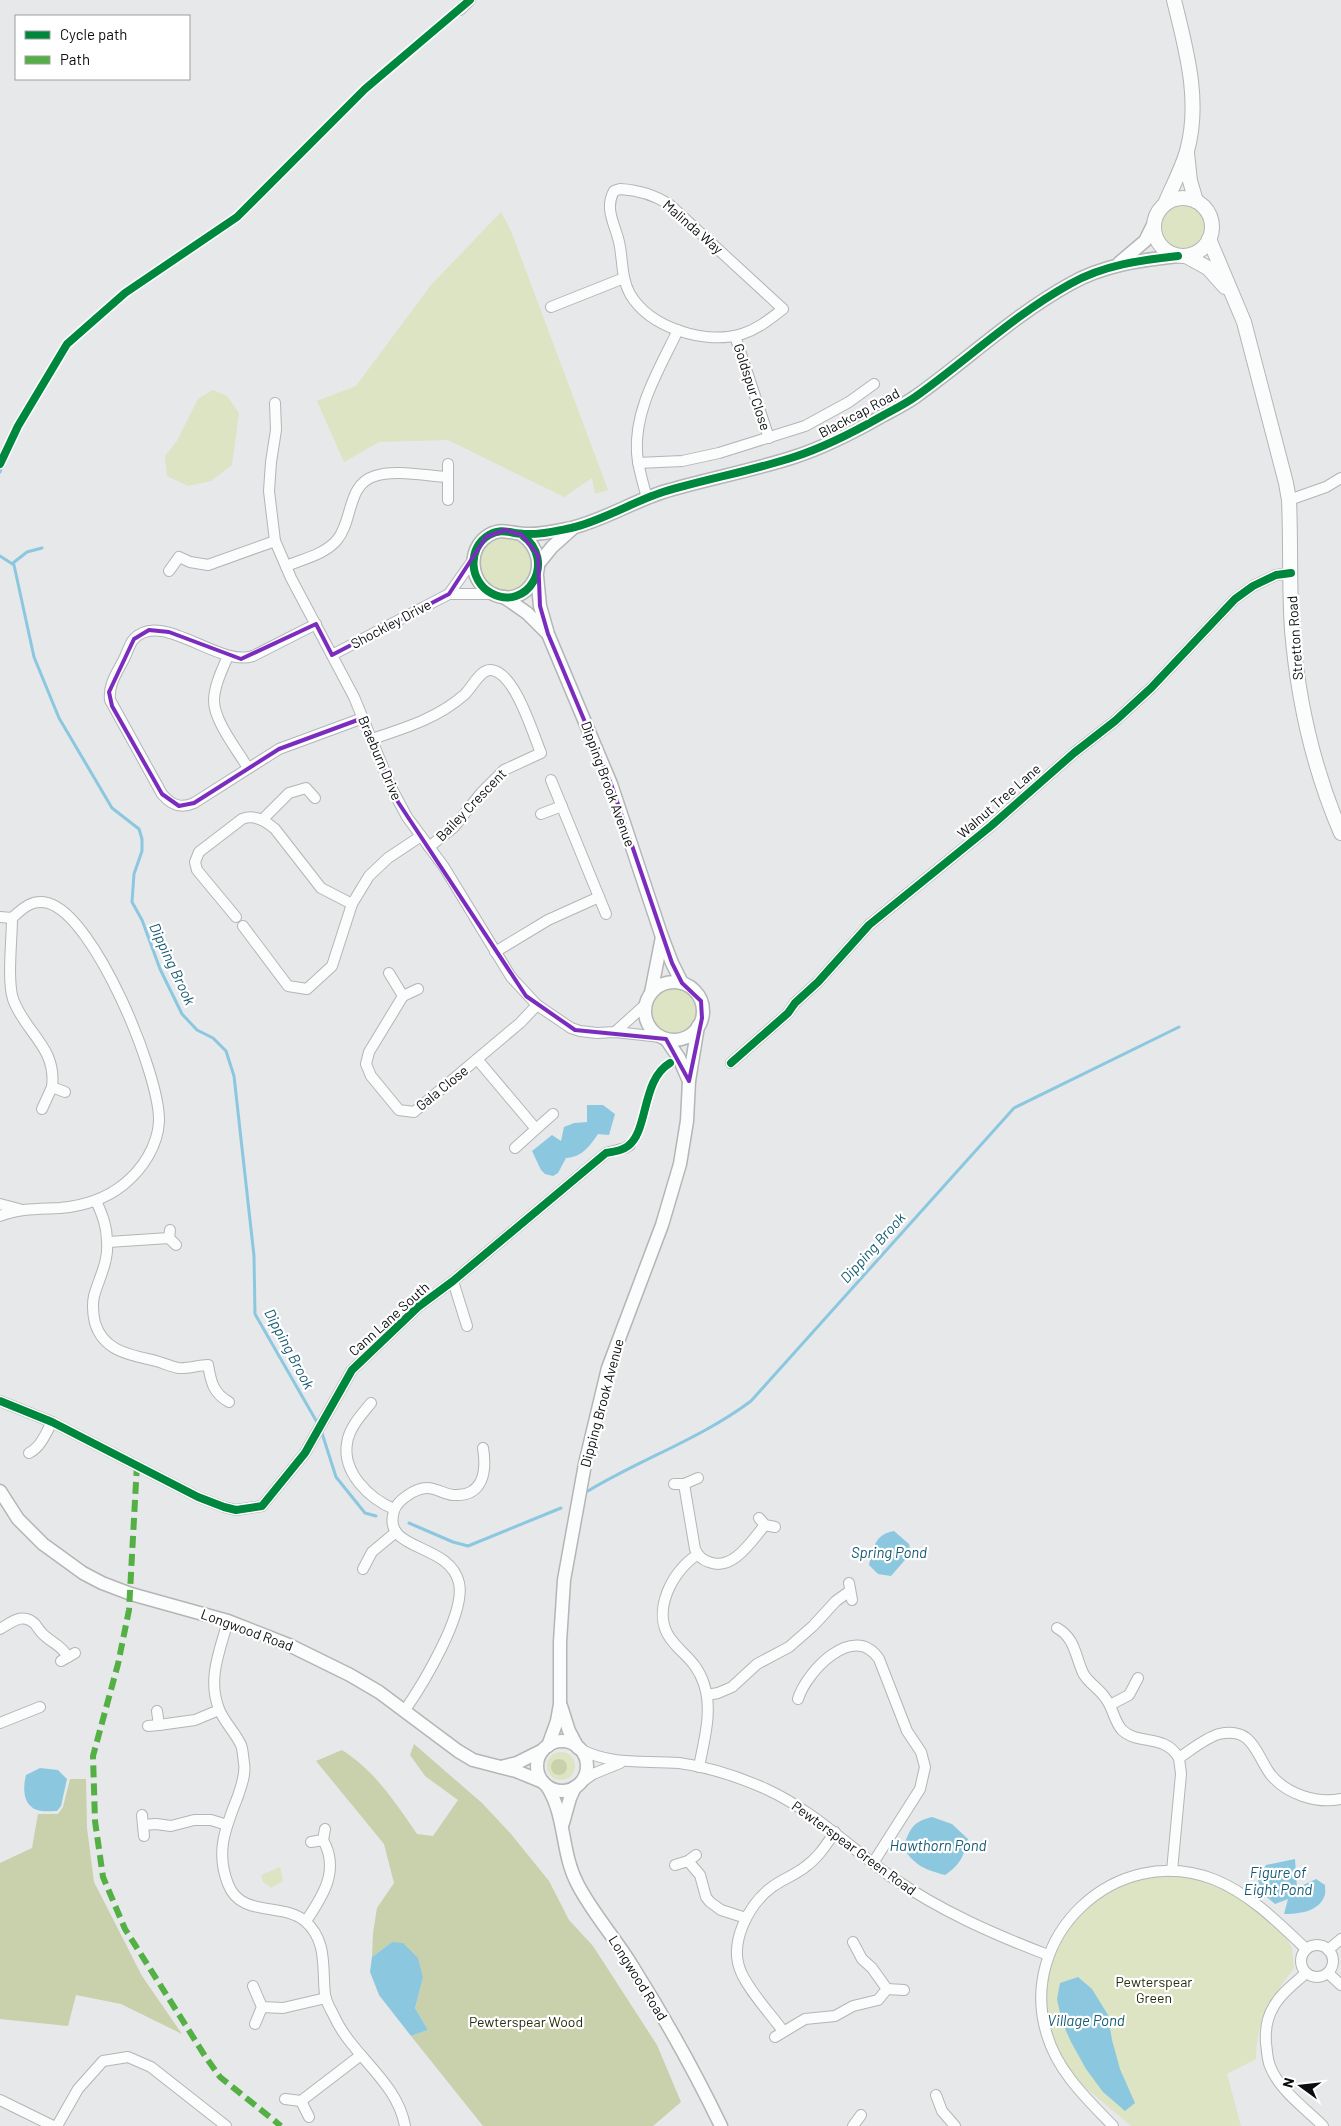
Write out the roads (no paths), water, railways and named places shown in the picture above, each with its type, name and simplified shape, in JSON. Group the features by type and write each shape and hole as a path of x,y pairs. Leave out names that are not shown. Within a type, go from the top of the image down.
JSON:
{"main road":[{"path":"1174,0 1191,76 1193,105 1187,152 1190,181 1196,201"},
{"path":"1165,204 1180,198 1196,201 1203,206 1209,214 1212,223 1209,239 1204,248 1196,253 1182,256 1162,248 1154,232 1156,216 1165,204 1187,152"},
{"name":"Stretton Road","path":"1209,239 1244,322 1289,500 1292,629 1302,708 1322,788 1341,833"},
{"name":"Stretton Road","path":"1182,256 1208,268 1232,295"}],"street":[{"path":"460,10 470,0"},
{"name":"Malinda Way","path":"624,278 620,247 608,205 614,192 620,189 658,197 670,205 784,309 757,329 735,336"},
{"name":"Blackcap Road","path":"1117,265 1139,247 1149,234 1154,223"},
{"name":"Blackcap Road","path":"522,535 574,527 647,498 795,457 833,443 914,398 1020,317 1071,283 1117,265 1182,256"},
{"path":"551,307 624,278 629,293 649,315 678,330 712,337 735,336"},
{"path":"647,498 638,463 637,444 643,409 678,330"},
{"name":"Goldspur Close","path":"735,336 769,438"},
{"name":"Goldspur Close","path":"638,463 682,461 702,457 805,426 849,402 874,384"},
{"name":"Braeburn Drive","path":"274,403 276,430 269,491 275,542 363,718 398,802 420,836 444,867 495,952 518,986 537,1005 575,1030 597,1033 615,1032 663,1038"},
{"path":"448,464 448,500"},
{"path":"286,566 320,553 335,542 342,532 358,488 367,479 383,474 448,476"},
{"path":"1289,500 1326,487 1341,478"},
{"name":"Blackcap Road","path":"538,570 552,547 574,527"},
{"path":"505,530 522,535 534,547 538,570 531,585 524,592 514,596 498,595 483,588 477,580 473,570 473,560 479,544 486,537 495,532 505,530"},
{"path":"169,571 179,557 190,562 208,565 275,542"},
{"name":"Shockley Drive","path":"332,655 449,594 473,560"},
{"name":"Dipping Brook Avenue","path":"538,570 540,606 548,634 611,784 662,936 682,983"},
{"name":"Walnut Tree Lane","path":"731,1063 788,1013 869,925 990,826 1074,753 1115,721 1151,688 1235,599 1253,586 1276,575 1292,573"},
{"name":"Shockley Drive","path":"449,594 498,595"},
{"name":"Dipping Brook Avenue","path":"498,595 528,614 548,634"},
{"path":"316,624 253,656 242,659 228,656 169,632 149,630 134,639 113,681 109,692 110,700 162,794 174,805 184,806 194,803 248,768 296,742 363,718"},
{"path":"228,656 216,687 215,707 220,722 248,768"},
{"name":"Bailey Crescent","path":"372,739 419,722 444,710 467,693 482,673 488,670 501,675 518,696 541,753 504,770 454,826 429,847"},
{"path":"552,780 606,914"},
{"path":"262,820 289,793 306,788 315,798"},
{"path":"541,814 562,806"},
{"path":"236,917 197,870 194,862 199,852 242,820 250,817 262,820 275,828 321,888 352,904"},
{"path":"243,926 288,986 307,989 332,966 352,904 374,870 420,836"},
{"path":"495,952 548,920 599,897"},
{"path":"0,918 12,918 28,904 47,903 63,912 94,949 115,985 133,1027 150,1075 156,1099 158,1120 151,1151 132,1178 112,1194 82,1205 20,1210 0,1216"},
{"path":"12,918 12,996 25,1023 50,1058 53,1077 52,1087 42,1109"},
{"name":"Dipping Brook Avenue","path":"648,999 662,936"},
{"path":"389,973 403,996 418,989"},
{"path":"615,1032 648,999 665,983 682,983 696,993 703,1009 698,1026 684,1038 675,1040 663,1038 654,1033 646,1020 648,999"},
{"name":"Gala Close","path":"403,996 369,1052 366,1064 371,1076 399,1110 414,1112 537,1005"},
{"name":"Dipping Brook Avenue","path":"545,1748 555,1728 560,1704 560,1642 564,1580 585,1464 608,1368 662,1225 680,1164 698,1026"},
{"name":"Dipping Brook Avenue","path":"663,1038 680,1058 690,1081"},
{"path":"477,1059 536,1129"},
{"path":"52,1087 64,1092"},
{"path":"515,1148 553,1114"},
{"name":"Cann Lane South","path":"0,1401 52,1422 198,1497 236,1510 262,1506 305,1453 352,1370 418,1307 453,1281 606,1153 630,1145"},
{"path":"96,1201 105,1222 108,1242 106,1261 93,1308 97,1329 105,1341 117,1350 132,1356 174,1367 184,1368 208,1365 214,1389 229,1402"},
{"path":"0,1204 20,1210"},
{"path":"108,1242 172,1238"},
{"path":"453,1281 467,1326"},
{"path":"371,1403 352,1429 347,1444 347,1457 353,1474 364,1489 378,1502 394,1509"},
{"path":"29,1453 40,1444 52,1422"},
{"path":"405,1710 428,1674 456,1613 460,1597 459,1582 448,1562 434,1553 405,1541 396,1532 393,1521 394,1509 407,1495 426,1488 452,1495 467,1494 477,1489 486,1462 483,1448"},
{"path":"698,1478 679,1484 690,1510 693,1544 697,1555 712,1564 726,1563 739,1554 766,1523"},
{"name":"Longwood Road","path":"0,1491 18,1519 43,1544 83,1573 130,1594 228,1621 320,1659 350,1675 405,1710 458,1751 474,1760 532,1776 545,1784 556,1804 563,1828 569,1867 578,1885 638,1975 683,2051 721,2126"},
{"path":"363,1569 372,1552 396,1532"},
{"path":"697,1555 683,1565 672,1582 665,1604 664,1619 671,1638 694,1664 706,1695 707,1723 699,1767"},
{"path":"706,1695 718,1693 732,1687 757,1664 789,1646 813,1626 836,1601 850,1592"},
{"path":"0,1629 16,1618 25,1618 33,1623 45,1637 56,1642 68,1657"},
{"path":"228,1621 214,1674 215,1695 219,1710 242,1746 245,1768 242,1783 227,1825 221,1853 228,1886 235,1896 246,1904 258,1908 289,1912 306,1921 319,1939 323,1950 326,1998 343,2032 392,2092 403,2115 405,2126"},
{"path":"1054,1627 1067,1635 1076,1650 1086,1678 1100,1690 1110,1705 1116,1721 1122,1730 1137,1738 1161,1742 1172,1749 1179,1758 1181,1774 1172,1871"},
{"path":"797,1700 810,1675 831,1656 845,1648 858,1646 876,1654 907,1731 921,1752 925,1767 920,1789 873,1863"},
{"path":"1110,1705 1129,1695 1138,1678"},
{"name":"Dipping Brook Avenue","path":"560,1704 569,1731 579,1748"},
{"path":"0,1723 40,1707"},
{"path":"148,1726 195,1720 219,1710"},
{"path":"157,1711 159,1725"},
{"path":"1179,1758 1212,1736 1223,1734 1238,1735 1255,1746 1272,1776 1287,1789 1313,1798 1341,1799"},
{"path":"501,1768 517,1763 545,1748 560,1742 567,1742 579,1748 586,1763 586,1772 577,1786 561,1791 545,1784 537,1770 537,1763 545,1748"},
{"name":"Pewterspear Green Road","path":"579,1748 599,1758 624,1762 661,1762 699,1767 742,1779 765,1788 808,1812 912,1891 968,1922 1048,1956"},
{"name":"Pewterspear Green Road","path":"577,1786 593,1774 624,1762"},
{"name":"Longwood Road","path":"563,1828 565,1812 577,1786"},
{"path":"144,1836 143,1820 171,1826 194,1820 210,1820 227,1825"},
{"path":"835,1832 820,1853 805,1867 764,1894 746,1918 738,1947 740,1971 779,2034 805,2019 835,2016 853,2006 878,2000 887,1989"},
{"path":"306,1921 319,1902 329,1877 330,1855 324,1834 311,1842"},
{"path":"675,1865 692,1858 700,1875 706,1897 710,1902 721,1910 746,1918"},
{"path":"1113,2126 1068,2076 1056,2057 1047,2036 1041,1997 1043,1976 1048,1956 1070,1919 1083,1904 1100,1891 1130,1877 1152,1872 1172,1871 1213,1879 1238,1892 1265,1912 1306,1949"},
{"path":"1328,1950 1341,1939"},
{"path":"853,1941 862,1959 872,1968 887,1989"},
{"path":"1320,1946 1328,1950 1333,1960 1328,1973 1319,1977 1306,1973 1303,1969 1301,1958 1306,1949 1320,1946"},
{"path":"1306,1973 1274,2005 1265,2032 1268,2063 1284,2088 1323,2126"},
{"path":"1328,1973 1341,1986"},
{"path":"253,1986 262,2007 255,2024"},
{"path":"887,1989 904,1990"},
{"path":"262,2007 283,2008 326,1998"},
{"path":"285,2099 302,2101 361,2055"},
{"path":"57,2126 78,2089 103,2061 128,2057 151,2067 226,2126"},
{"path":"936,2095 942,2110 955,2126"},
{"path":"0,2100 53,2126"},
{"path":"302,2101 309,2118"},
{"path":"853,2126 862,2115"}],"water":[{"path":"587,1105 603,1105 615,1114 609,1135 598,1134 581,1153 566,1158 558,1173 553,1176 545,1174 541,1170 532,1151 552,1135 561,1141 564,1127 574,1123 587,1122"},
{"name":"Spring Pond","path":"894,1531 909,1544 911,1553 891,1576 878,1574 869,1565 874,1548 883,1535"},
{"path":"40,1768 58,1770 67,1779 61,1806 57,1811 37,1810 26,1799 24,1785 26,1775"},
{"name":"Hawthorn Pond","path":"932,1817 952,1824 968,1839 961,1860 945,1875 921,1866 903,1848 913,1827 920,1821"},
{"name":"Figure of Eight Pond","path":"1295,1859 1297,1888 1316,1879 1325,1885 1325,1894 1321,1902 1312,1909 1301,1913 1284,1914 1288,1899 1275,1904 1262,1893 1258,1880 1266,1865"},
{"path":"392,1942 403,1943 418,1958 423,1978 415,2008 428,2030 411,2036 379,1995 370,1972 372,1957"},
{"name":"Village Pond","path":"1078,1977 1092,1989 1108,2015 1112,2040 1120,2069 1135,2103 1125,2111 1103,2092 1086,2069 1062,2022 1057,1999 1060,1983"}],"waterway":[{"path":"2,465 7,455"},
{"path":"13,563 27,552 42,548"},
{"name":"Dipping Brook","path":"0,556 14,565 34,657 59,718 112,808 139,829 142,839 142,851 134,874 132,902 142,920 160,969 182,1014 197,1030 213,1038 226,1051 234,1076 254,1256 255,1314 318,1424"},
{"name":"Dipping Brook","path":"588,1491 712,1426 751,1401 1014,1108 1179,1027"},
{"name":"Dipping Brook","path":"321,1430 336,1477 365,1513 376,1516"},
{"name":"Dipping Brook","path":"409,1523 453,1542 468,1546 561,1508"}],"park label":[{"name":"Pewterspear Green","path":"1154,1990"},
{"name":"Pewterspear Wood","path":"526,2022"}]}
